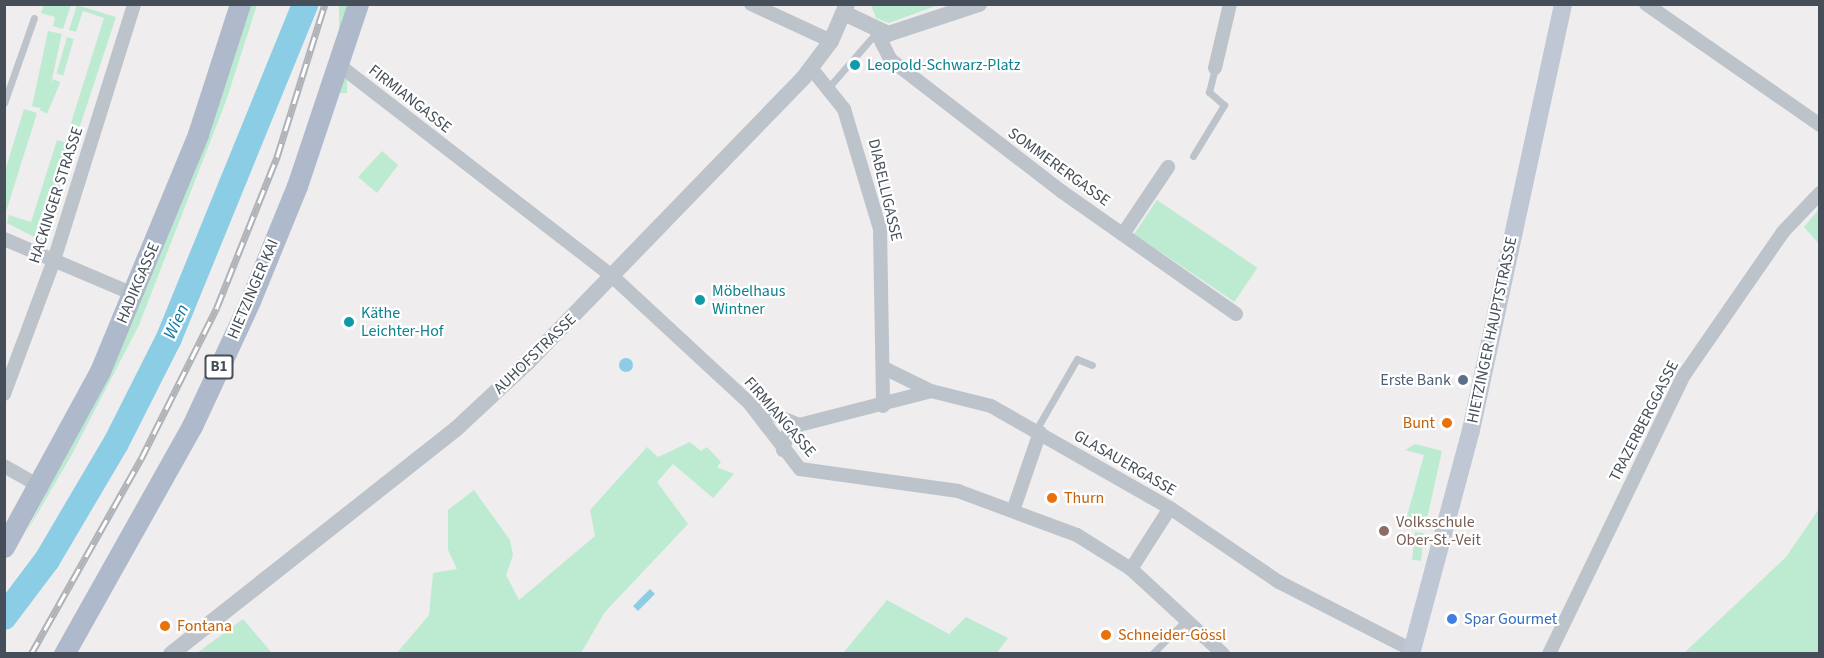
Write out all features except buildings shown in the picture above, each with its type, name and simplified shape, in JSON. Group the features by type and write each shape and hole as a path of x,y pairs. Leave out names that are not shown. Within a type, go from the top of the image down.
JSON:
{"main road":[{"name":"HADIKGASSE","path":"4,547 41,487 133,294 198,134 240,4"},
{"name":"HIETZINGER KAI","path":"63,654 192,426 250,300 339,64 358,4"},
{"name":"HIETZINGER HAUPTSTRASSE","path":"1413,652 1471,430 1563,4"}],"street":[{"name":"HACKINGER STRASSE","path":"4,394 54,260 134,4"},
{"path":"751,4 831,40"},
{"path":"846,9 877,33 893,33 979,4"},
{"path":"1215,68 1230,4"},
{"path":"1646,4 1820,125"},
{"name":"AUHOFSTRASSE","path":"171,654 456,429 612,276 811,68 831,40 846,9"},
{"name":"SOMMERERGASSE","path":"877,33 891,60 1123,234 1236,314"},
{"name":"FIRMIANGASSE","path":"339,64 612,276 750,404 783,450 810,473 958,491 1014,508 1077,534 1131,569 1223,654"},
{"name":"DIABELLIGASSE","path":"811,68 828,88 854,133 880,229 886,369 883,406"},
{"path":"1123,234 1168,167"},
{"name":"TRAZERBERGGASSE","path":"1549,654 1676,389 1783,232 1820,193"},
{"path":"4,239 133,294"},
{"path":"886,369 931,391"},
{"path":"783,450 788,433 799,425 883,406 931,391"},
{"name":"GLASAUERGASSE","path":"931,391 991,406 1038,431 1170,508 1279,582 1413,652"},
{"path":"750,404 799,425"},
{"path":"1014,508 1038,431"},
{"path":"4,466 41,487"},
{"path":"1131,569 1170,508"}],"lane":[{"path":"4,103 34,18"},
{"path":"828,88 877,33"},
{"path":"1193,156 1224,105 1209,92 1215,68"},
{"path":"1038,431 1077,359 1092,364"},
{"path":"1152,654 1186,620"}],"green space":[{"path":"871,4 938,5 889,23 876,18"},
{"path":"44,5 71,5 63,29 53,26 55,17 41,13"},
{"path":"77,5 116,17 42,241 7,223 9,215 31,222 57,140 65,142 104,18 83,11 76,32 69,30"},
{"path":"249,5 257,5 226,101 139,325 71,456 25,535 113,359"},
{"path":"339,5 347,5 347,93 339,93"},
{"path":"48,31 62,34 46,109 32,106"},
{"path":"67,37 74,39 63,75 57,74"},
{"path":"53,79 60,82 47,113 40,110"},
{"path":"24,109 37,113 5,215 5,171"},
{"path":"382,151 398,165 377,193 358,177"},
{"path":"1157,200 1257,268 1234,302 1134,234"},
{"path":"1819,209 1819,244 1804,227"},
{"path":"690,442 701,451 707,447 721,462 717,467 734,474 713,498 673,464 657,482 688,524 605,612 581,653 397,653 429,615 433,573 457,569 448,550 448,510 474,490 510,540 513,555 506,575 519,600 595,536 590,510 647,447 658,457"},
{"path":"1415,444 1442,451 1425,528 1408,525 1407,516 1424,455 1405,450"},
{"path":"1819,509 1819,653 1684,653 1786,557"},
{"path":"1415,532 1424,533 1421,561 1412,560"},
{"path":"887,600 949,634 966,617 1008,638 997,653 843,653"},
{"path":"243,619 272,653 197,653"}],"water":[{"path":"626,358 631,360 633,365 631,370 626,372 621,370 619,365 621,360"},
{"path":"650,589 655,594 638,611 633,606"}],"waterway":[{"name":"Wien","path":"4,617 47,560 116,443 169,338 305,4"}],"railway":[{"path":"31,654 141,459 217,307 277,157 325,4"}],"place":[{"name":"Leopold-Schwarz-Platz","path":"855,65"},
{"name":"Möbelhaus Wintner","path":"700,300"},
{"name":"Käthe Leichter-Hof","path":"349,322"},
{"name":"Erste Bank","path":"1463,380"},
{"name":"Bunt","path":"1447,423"},
{"name":"Thurn","path":"1052,498"},
{"name":"Volksschule Ober-St.-Veit","path":"1384,531"},
{"name":"Spar Gourmet","path":"1452,619"},
{"name":"Fontana","path":"165,626"},
{"name":"Schneider-Gössl","path":"1106,635"}]}
